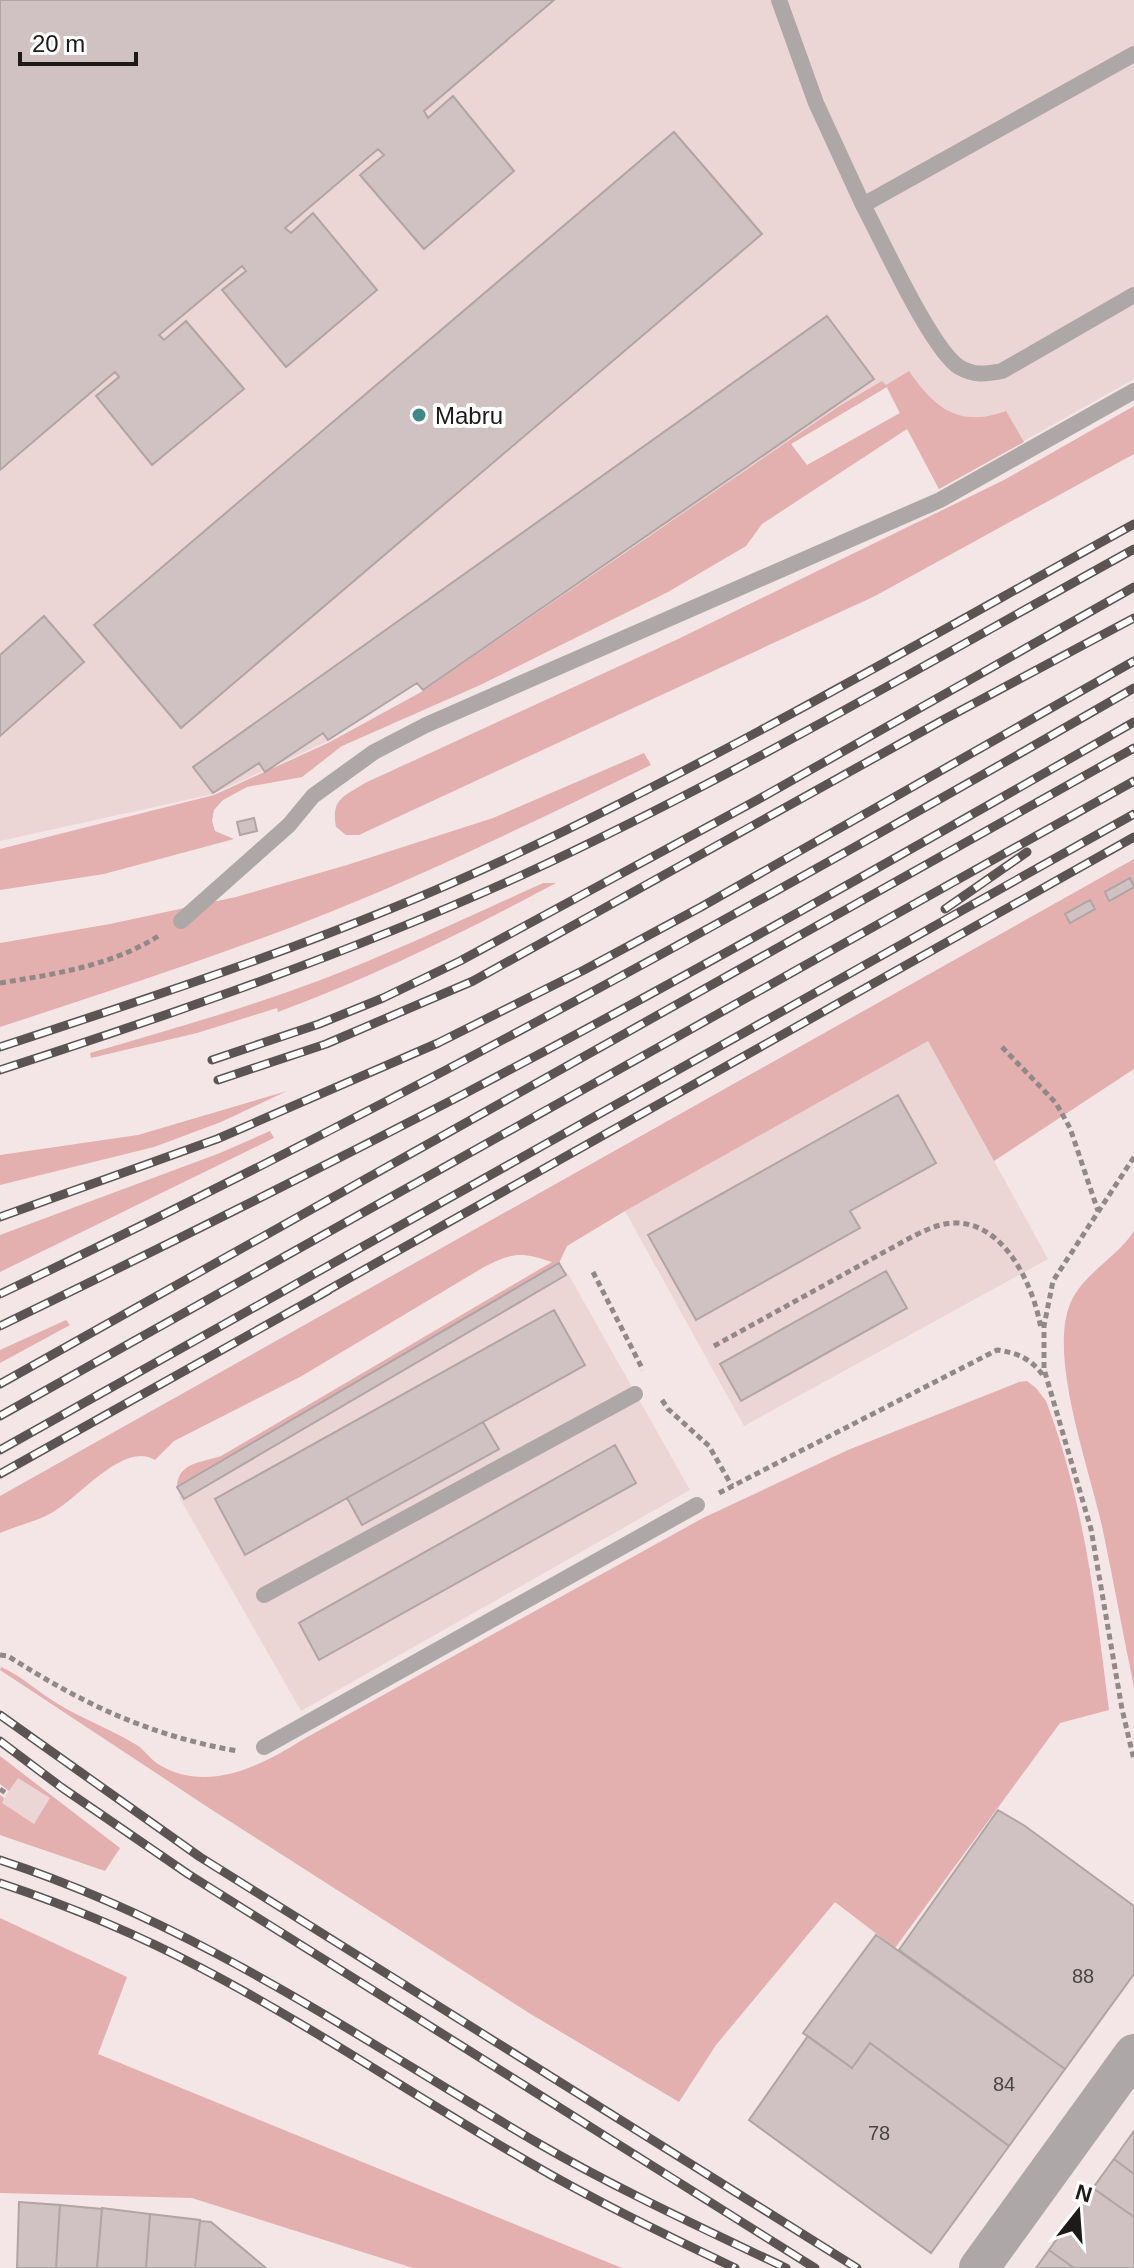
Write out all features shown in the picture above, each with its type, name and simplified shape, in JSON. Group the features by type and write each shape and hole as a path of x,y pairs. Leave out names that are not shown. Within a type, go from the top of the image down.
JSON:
{"street":[{"path":"979,2268 1134,2054"}],"lane":[{"path":"779,0 816,103 863,205 939,348 959,367 979,375 1002,371 1134,295"},
{"path":"863,205 1134,54"},
{"path":"181,921 289,825 313,796 374,752 426,725 940,500 1134,391"},
{"path":"264,1595 635,1394"},
{"path":"264,1747 697,1505"}],"path":[{"path":"0,983 61,973 109,959 153,939 181,921"},
{"path":"1002,1047 1056,1103 1070,1128 1098,1211"},
{"path":"1043,1354 1045,1314 1053,1281 1134,1157"},
{"path":"714,1346 932,1228 954,1223 974,1227 994,1237 1006,1248 1035,1306 1048,1387 1091,1529 1122,1709 1134,1760"},
{"path":"593,1272 651,1385 668,1409 709,1446 732,1486"},
{"path":"697,1505 997,1350 1016,1353 1033,1363 1048,1387"},
{"path":"635,1394 651,1385"},
{"path":"0,1655 8,1656 110,1714 147,1728 240,1752 264,1747"},
{"path":"0,1789 7,1794"}],"shaded area":[{"name":"Mabru","path":"0,0 1134,0 1134,379 939,489 886,387 791,444 328,741 213,794 0,841"},
{"path":"909,371 929,396 950,412 975,417 1006,411 1024,442 939,489 907,429 762,524 746,546 668,592 478,686 342,746 302,777 247,787 223,800 214,810 212,821 215,831 234,839 104,874 0,890 0,849 214,795 328,743 423,691 838,407 882,381 886,385","holes":["887,387 900,413 807,465 791,444"]},
{"path":"1134,406 1134,454 875,596 359,835 346,835 336,827 337,804 365,783 676,640 1004,480"},
{"path":"644,753 651,765 383,890 220,953 0,1027 0,943 236,897 347,865 493,818"},
{"path":"1134,859 1134,1069 994,1161 928,1041 625,1211 567,1246 559,1263 177,1487 178,1479 186,1468 221,1456 552,1262 518,1255 484,1267 300,1377 174,1441 155,1460 143,1456 116,1464 53,1512 0,1533 0,1496"},
{"path":"543,883 556,883 420,952 278,1012 277,1008 197,1033 91,1058 90,1053 318,981"},
{"path":"928,1041 1048,1259 744,1426 625,1211"},
{"path":"287,1091 221,1122 154,1147 0,1185 0,1155 138,1135"},
{"path":"270,1131 274,1138 0,1272 0,1235 220,1153"},
{"path":"1134,1231 1134,1687 1103,1531 1074,1416 1064,1354 1065,1327 1076,1293"},
{"path":"559,1263 567,1272 690,1490 301,1711 179,1497 177,1487"},
{"path":"66,1320 70,1325 0,1363 0,1350"},
{"path":"1027,1381 1046,1401 1070,1476 1087,1554 1109,1710 1060,1723 895,1948 835,1902 716,2045 679,2102 529,2013 0,1670 1,1667 9,1671 58,1704 135,1744 158,1764 176,1773 195,1777 233,1773 286,1750 703,1518 848,1450"},
{"path":"0,1756 120,1848 105,1871 0,1835 0,1795 4,1798 2,1803 34,1824 50,1798 18,1778 9,1791 0,1784"},
{"path":"18,1777 51,1798 34,1824 1,1803"},
{"path":"0,1918 127,1977 98,2054 622,2268 413,2268 192,2198 0,2193"}],"building":[{"path":"0,0 554,0 424,111 428,118 453,96 514,171 424,249 360,175 384,155 378,149 285,228 291,233 313,213 377,290 286,367 222,290 246,271 242,266 159,335 164,340 186,321 244,389 152,465 96,396 119,377 115,372 0,470"},
{"path":"674,132 762,234 181,728 94,625"},
{"path":"827,316 874,379 423,690 417,683 328,740 323,733 265,772 259,763 213,793 193,767"},
{"path":"44,616 84,662 0,736 0,655"},
{"path":"254,818 257,831 240,835 237,822"},
{"path":"1130,878 1134,887 1109,901 1105,892"},
{"path":"1090,900 1095,909 1070,923 1065,914"},
{"path":"898,1095 936,1163 850,1211 860,1228 696,1320 648,1235"},
{"path":"559,1263 566,1275 184,1499 177,1487"},
{"path":"886,1271 907,1308 741,1401 720,1364"},
{"path":"554,1310 585,1365 245,1555 215,1499"},
{"path":"483,1422 499,1449 362,1525 347,1498"},
{"path":"615,1445 636,1483 319,1660 299,1623"},
{"path":"998,1810 1025,1826 1134,1906 1134,1974 1065,2069 899,1950"},
{"path":"876,1935 1065,2069 1009,2146 870,2043 852,2068 803,2033"},
{"path":"808,2036 852,2068 870,2043 1009,2146 931,2253 749,2120"},
{"path":"1134,2131 1134,2174 1114,2159"},
{"path":"1114,2159 1134,2174 1134,2217 1093,2188"},
{"path":"1093,2188 1134,2217 1134,2268 1074,2268 1049,2250"},
{"path":"19,2202 60,2205 56,2268 17,2268"},
{"path":"60,2205 102,2209 97,2268 56,2268"},
{"path":"102,2208 150,2214 146,2268 97,2268"},
{"path":"150,2214 200,2220 195,2268 146,2268"},
{"path":"200,2221 211,2222 266,2268 195,2268"},
{"path":"1049,2250 1074,2268 1036,2268"}],"railway":[{"path":"0,1047 195,982 323,935 512,856 748,737 1134,524"},
{"path":"0,1070 262,981 518,877 675,801 1134,549"},
{"path":"212,1060 319,1024 460,961 759,799 1134,587"},
{"path":"218,1080 326,1044 473,981 941,721 1134,618"},
{"path":"0,1217 217,1139 438,1043 701,907 1134,661"},
{"path":"0,1294 431,1078 855,847 1134,688"},
{"path":"0,1326 289,1183 547,1050 800,912 1134,722"},
{"path":"0,1384 1134,748"},
{"path":"0,1416 1134,781"},
{"path":"0,1450 1134,814"},
{"path":"321,1294 1134,837"},
{"path":"945,909 1027,852"},
{"path":"0,1474 329,1290"},
{"path":"0,1715 200,1857 857,2268"},
{"path":"0,1741 188,1874 815,2268"},
{"path":"0,1860 73,1887 210,1950 567,2159 660,2208 786,2268"},
{"path":"0,1883 102,1921 201,1968 551,2175 735,2268"}],"place":[{"name":"Mabru","path":"419,415"}]}
